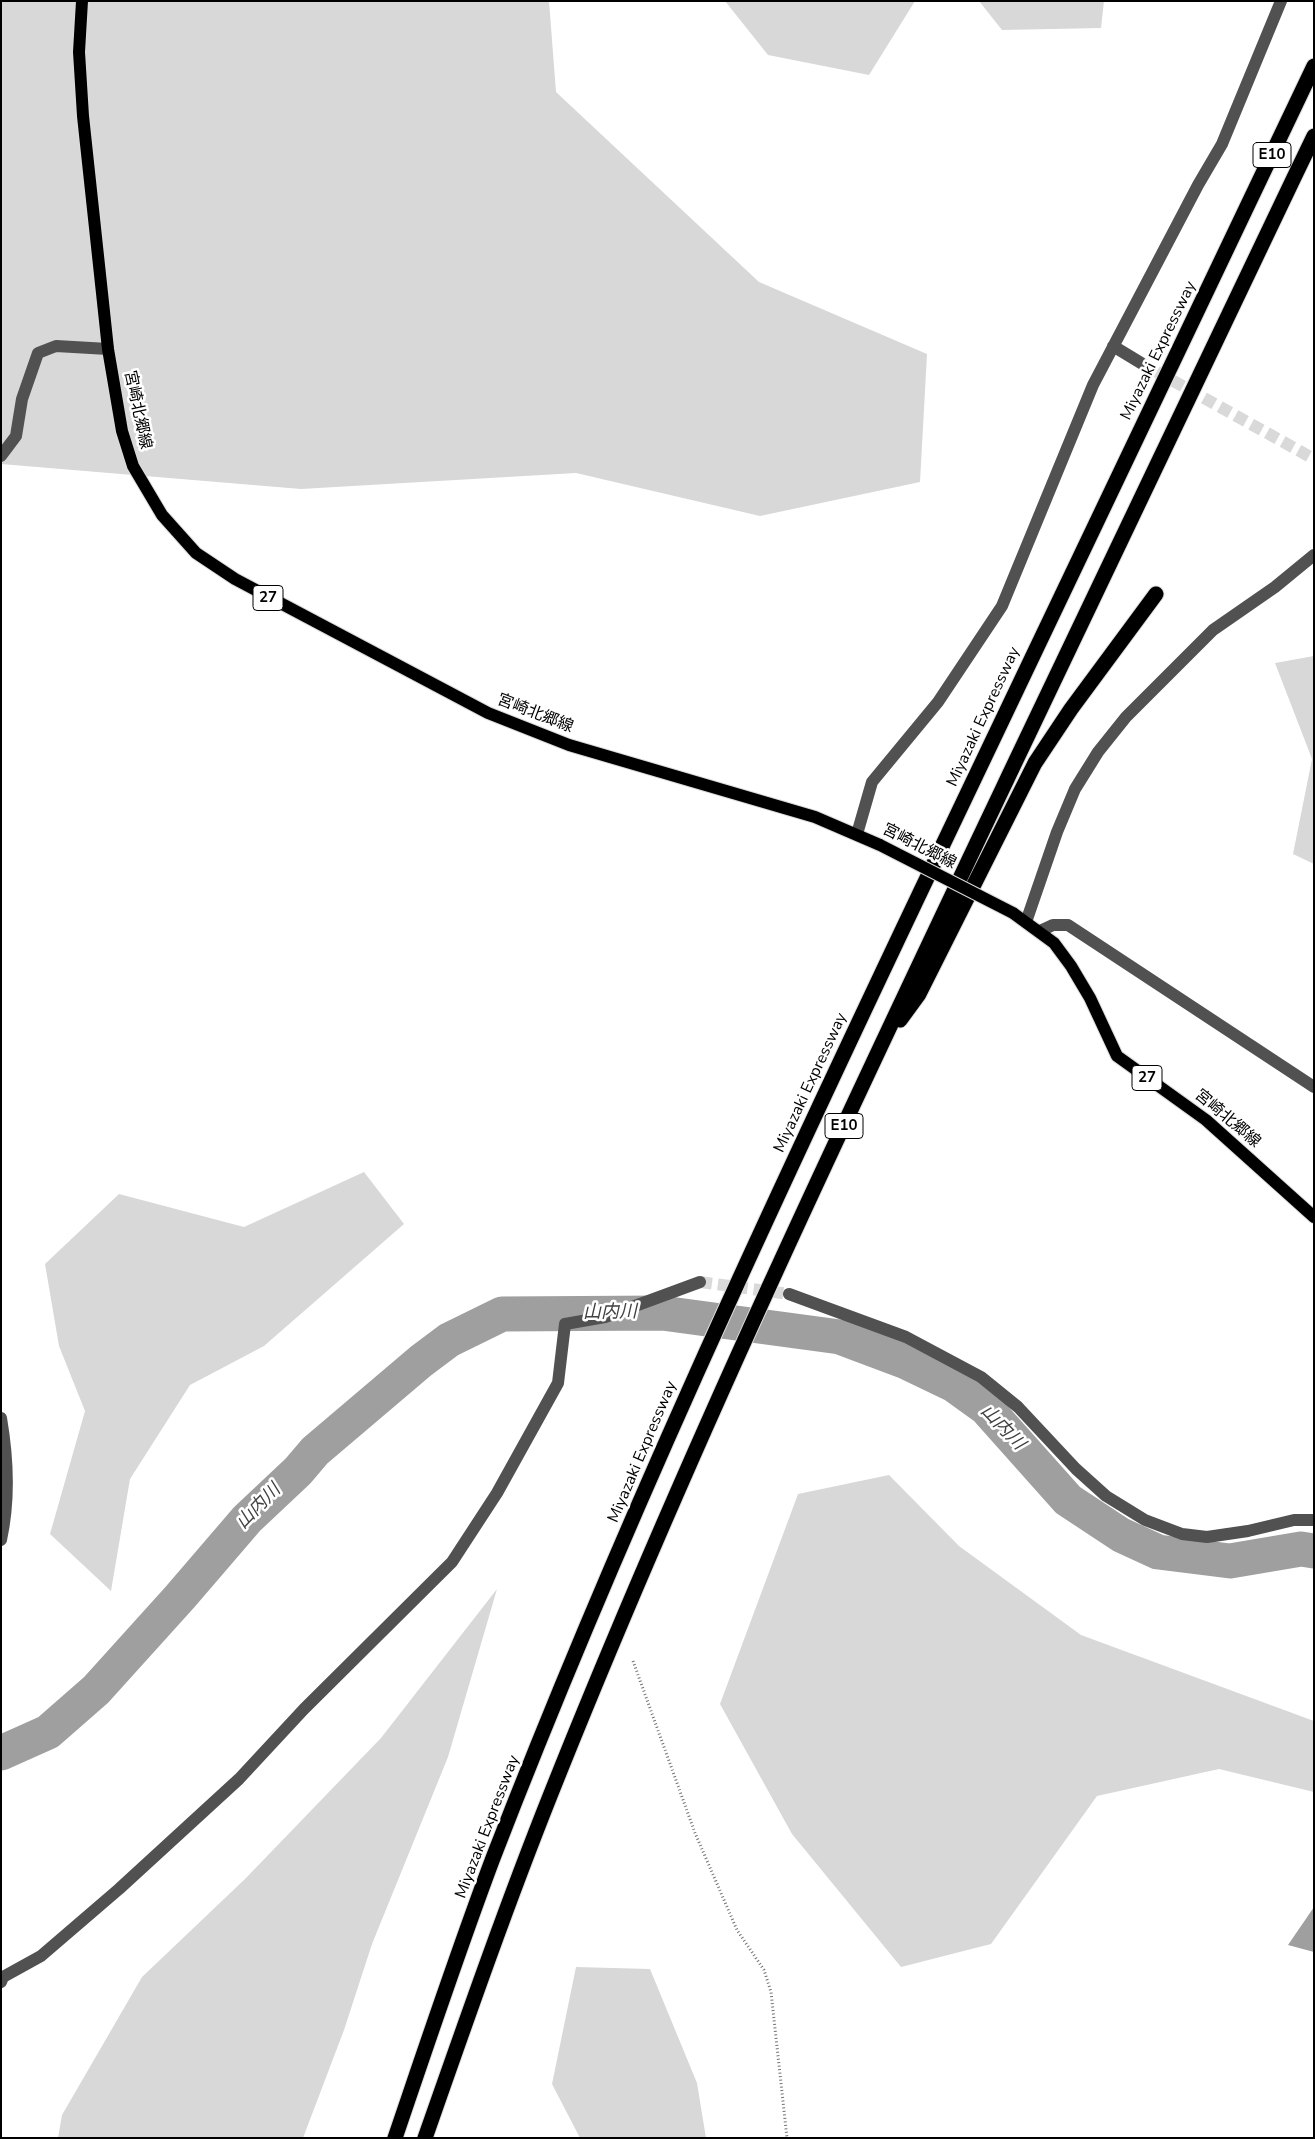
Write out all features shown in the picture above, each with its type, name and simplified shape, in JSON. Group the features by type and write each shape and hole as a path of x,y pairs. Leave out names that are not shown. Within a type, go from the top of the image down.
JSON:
{"highway":[{"name":"Miyazaki Expressway","path":"395,2138 448,1980 493,1859 562,1687 683,1401 823,1097 1314,66"},
{"name":"E10","path":"425,2138 479,1984 549,1798 656,1539 733,1365 880,1047 1314,136"},
{"path":"880,1047 919,994 1035,763 1071,709 1156,594"}],"main road":[{"name":"宮崎北郷線","path":"82,1 79,52 83,116 108,349 122,431 137,473 162,515 196,553 234,579 488,713 569,745 815,817 880,844 1012,913 1040,931 1054,944 1072,966 1090,998 1117,1056 1206,1120 1314,1217"}],"street":[{"path":"857,834 872,782 938,702 1002,606 1093,385 1198,185 1222,144 1281,1"},
{"path":"1,456 16,436 22,399 38,353 56,346 108,349"},
{"path":"1114,346 1141,363"},
{"path":"1026,922 1060,823 1075,789 1098,752 1133,710 1213,630 1276,587 1314,556"},
{"path":"1040,931 1053,925 1068,926 1314,1086"},
{"path":"2,1978 41,1956 225,1792 304,1709 452,1562 497,1493 558,1383 565,1324 605,1317 700,1282"},
{"path":"790,1294 906,1337 981,1377 1018,1407 1076,1469 1099,1489 1145,1520 1182,1534 1207,1537 1248,1531 1294,1520 1314,1520"},
{"path":"1,1418 6,1446 8,1487 1,1540"}],"path":[{"path":"633,1661 695,1833 737,1930 764,1970 771,1992 787,2138"}],"shaded area":[{"path":"1,1 549,1 556,92 759,282 927,354 920,482 760,516 576,473 301,489 1,464"},
{"path":"725,1 915,1 869,75 768,55"},
{"path":"979,1 1104,1 1101,28 1002,30"},
{"path":"1314,656 1314,864 1293,854 1312,759 1275,663"},
{"path":"364,1172 404,1224 264,1346 190,1385 130,1479 111,1591 50,1534 85,1411 59,1346 45,1264 119,1194 244,1227"},
{"path":"889,1475 959,1546 1081,1635 1314,1721 1314,1792 1219,1769 1097,1796 991,1944 901,1967 792,1834 720,1704 798,1494"},
{"path":"497,1589 448,1757 372,1944 344,2030 303,2138 58,2138 62,2115 142,1977 245,1879 381,1738"},
{"path":"1314,1907 1314,1952 1288,1945"},
{"path":"576,1967 650,1969 697,2083 706,2138 580,2138 552,2084"}],"waterway":[{"name":"山内川","path":"1,1753 48,1732 96,1690 247,1519 298,1471 315,1451 421,1361 449,1340 502,1314 662,1313 840,1337 904,1361 954,1385 986,1408 1068,1500 1121,1535 1158,1552 1230,1561 1301,1549 1314,1551"}],"tunnel":[{"path":"1141,363 1314,459"},
{"path":"700,1282 789,1294"}]}
